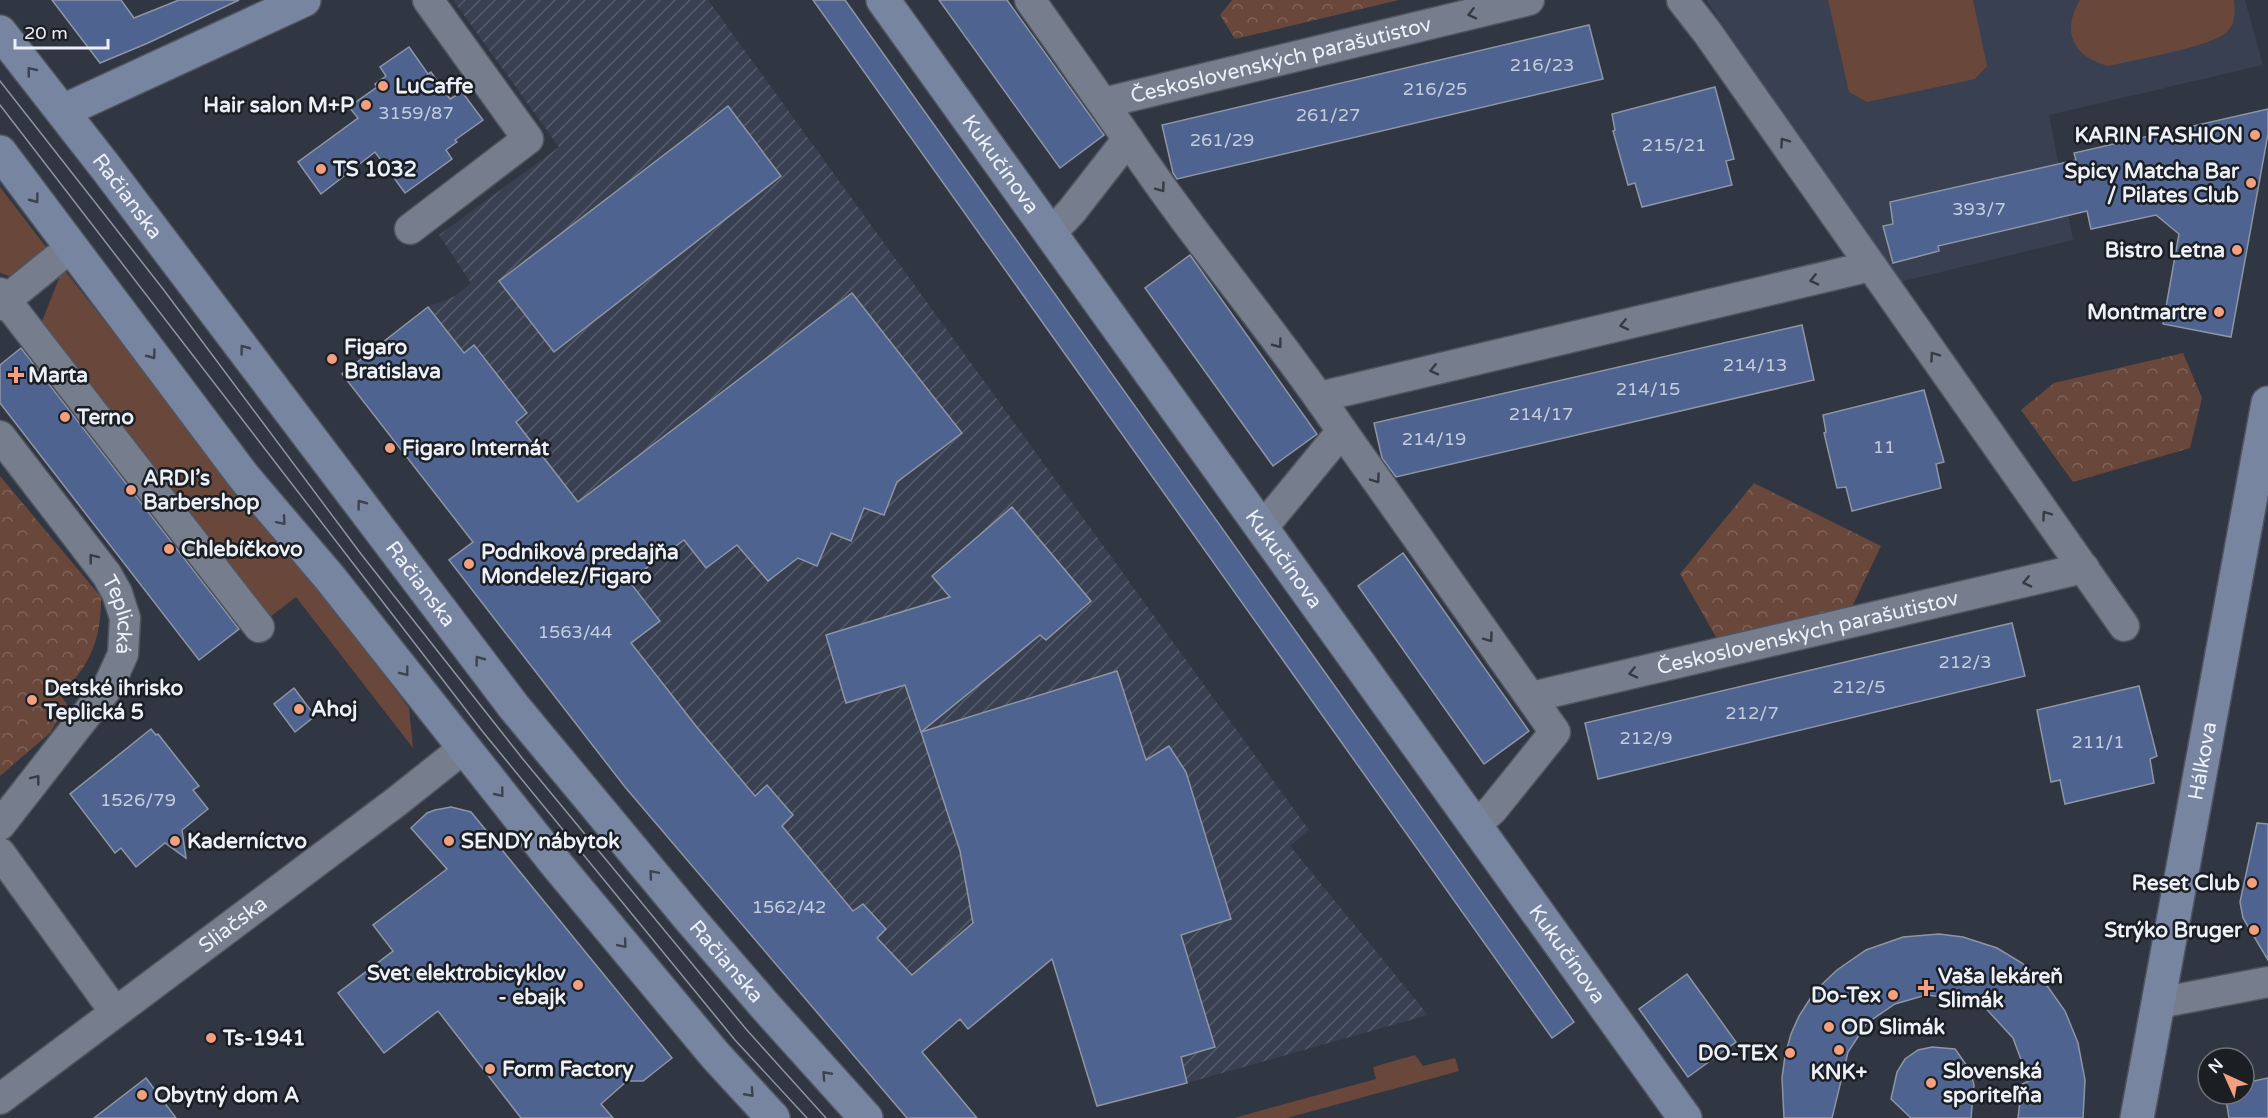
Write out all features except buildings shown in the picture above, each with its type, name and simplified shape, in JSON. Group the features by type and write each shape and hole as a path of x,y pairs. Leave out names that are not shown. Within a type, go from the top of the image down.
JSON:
{"main road":[{"path":"63,111 304,0"},
{"name":"Kukučínova","path":"883,0 1685,1118"},
{"name":"Račianska","path":"0,32 63,111 514,707 713,946 866,1118"},
{"path":"0,152 244,477 330,578 557,865 708,1046 773,1118"},
{"name":"Hálkova","path":"2137,1118 2268,403"}],"street":[{"path":"410,229 528,139 428,0"},
{"path":"1030,0 1190,227 1329,412 1555,732 1493,809 1476,825"},
{"name":"Československých parašutistov","path":"1103,103 1529,0"},
{"path":"1682,0 1707,32 2124,626"},
{"path":"1051,233 1071,212 1128,139"},
{"path":"55,260 2,299 259,627"},
{"path":"1263,527 1329,412 1870,266"},
{"name":"Teplická","path":"0,436 107,575 117,593 125,618 123,654 108,687 0,825"},
{"name":"Československých parašutistov","path":"1532,699 2088,574"},
{"name":"Sliačska","path":"0,1099 464,748"},
{"path":"0,853 115,1012"},
{"path":"2159,1003 2268,982"}],"shaded area":[{"path":"453,0 708,0 1309,830 1290,846 1428,1015 1097,1106 1048,946 968,1029 959,1020 881,1087 625,787 449,560 472,541 342,374 428,307 455,296 471,283 439,235 559,147"},
{"path":"1706,0 2245,0 2263,65 2049,115 2073,240 1896,283"}],"green space":[{"path":"1232,0 1399,0 1235,39 1220,15"},
{"path":"1828,0 1973,0 1987,66 1975,79 1867,102 1849,92"},
{"path":"2080,0 2234,0 2234,16 2228,31 2220,37 2190,48 2108,66 2086,56 2074,41 2071,22"},
{"path":"0,187 49,251 12,277 0,273"},
{"path":"63,268 250,507 318,588 409,708 413,748 296,597 266,620 39,329"},
{"path":"2183,353 2202,398 2190,448 2073,482 2021,410 2054,383"},
{"path":"0,476 101,597 101,612 96,639 87,662 60,695 67,704 50,733 0,776"},
{"path":"1754,483 1881,546 1849,613 1720,644 1680,574"},
{"path":"1415,1055 1423,1066 1455,1058 1459,1071 1287,1118 1234,1118 1376,1079 1373,1067"}],"tram line":[{"path":"0,81 163,289 361,554 522,758 746,1029 826,1118"},
{"path":"0,105 483,732 735,1040 807,1118"}],"place":[{"name":"LuCaffe","path":"383,86"},
{"name":"Hair salon M+P","path":"366,105"},
{"name":"KARIN FASHION","path":"2255,135"},
{"name":"TS 1032","path":"321,169"},
{"name":"Spicy Matcha Bar / Pilates Club","path":"2251,183"},
{"name":"Bistro Letna","path":"2237,250"},
{"name":"Montmartre","path":"2219,312"},
{"name":"Figaro Bratislava","path":"332,359"},
{"name":"Marta","path":"16,375"},
{"name":"Terno","path":"65,417"},
{"name":"Figaro Internát","path":"390,448"},
{"name":"ARDI’s Barbershop","path":"131,490"},
{"name":"Chlebíčkovo","path":"169,549"},
{"name":"Podniková predajňa Mondelez/Figaro","path":"469,564"},
{"name":"Detské ihrisko Teplická 5","path":"32,700"},
{"name":"Ahoj","path":"299,709"},
{"name":"Kaderníctvo","path":"175,841"},
{"name":"SENDY nábytok","path":"449,841"},
{"name":"Reset Club","path":"2252,883"},
{"name":"Strýko Bruger","path":"2254,930"},
{"name":"Svet elektrobicyklov - ebajk","path":"578,985"},
{"name":"Vaša lekáreň Slimák","path":"1926,988"},
{"name":"Do-Tex","path":"1893,995"},
{"name":"OD Slimák","path":"1829,1027"},
{"name":"Ts-1941","path":"211,1038"},
{"name":"KNK+","path":"1839,1050"},
{"name":"DO-TEX","path":"1790,1053"},
{"name":"Form Factory","path":"490,1069"},
{"name":"Slovenská sporiteľňa","path":"1931,1083"},
{"name":"Obytný dom A","path":"142,1095"}]}
